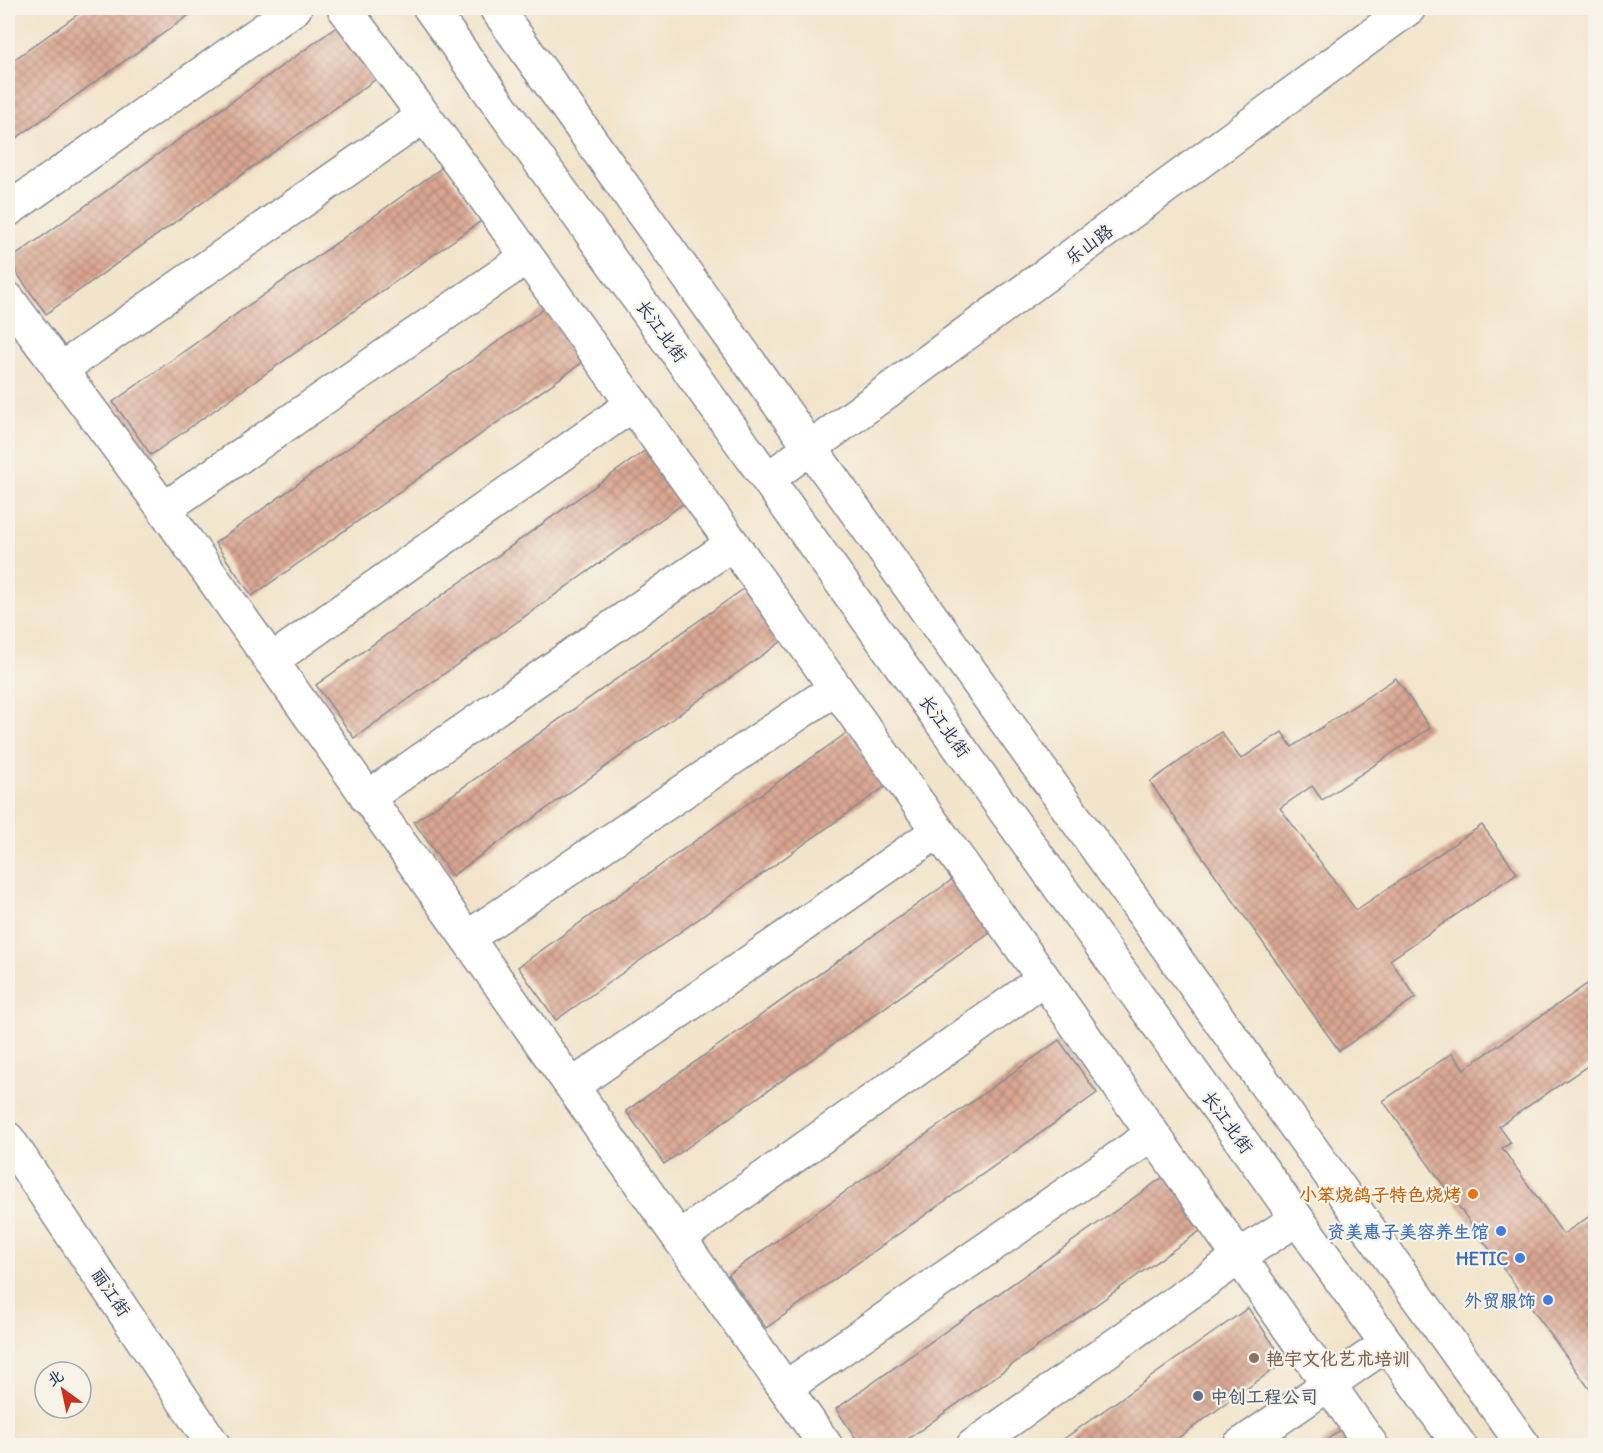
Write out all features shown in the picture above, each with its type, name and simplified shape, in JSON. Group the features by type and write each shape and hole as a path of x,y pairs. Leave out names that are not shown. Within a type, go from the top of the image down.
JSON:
{"main road":[{"path":"8,210 295,8"},
{"path":"344,8 633,404 1044,979 1372,1446"},
{"name":"长江北街","path":"430,8 1460,1446"},
{"path":"496,8 813,448 1524,1446"},
{"name":"乐山路","path":"768,479 1409,8"},
{"path":"60,370 424,116"},
{"path":"164,509 527,257"},
{"path":"8,299 164,509 826,1446"},
{"path":"271,662 633,404"},
{"path":"368,798 732,544"},
{"path":"467,938 836,688"},
{"path":"572,1086 938,831"},
{"path":"679,1238 1044,979"},
{"path":"785,1388 1153,1134"},
{"name":"丽江街","path":"8,1139 214,1446"},
{"path":"973,1446 1297,1219"},
{"path":"1239,1446 1387,1344"}],"building":[{"path":"87,8 199,8 8,144 8,64"},
{"path":"338,26 376,79 46,314 8,261"},
{"path":"443,167 481,221 151,455 113,402"},
{"path":"545,308 583,362 252,596 215,543"},
{"path":"646,450 684,503 354,738 316,685"},
{"path":"745,588 782,641 452,876 414,822"},
{"path":"1396,678 1430,728 1322,800 1312,786 1280,808 1356,910 1482,825 1517,873 1390,960 1416,997 1339,1051 1150,782 1221,732 1241,759 1282,732 1292,747"},
{"path":"848,732 886,786 556,1020 518,967"},
{"path":"956,877 994,930 664,1164 626,1111"},
{"path":"1596,978 1596,1060 1499,1126 1511,1143 1502,1148 1563,1234 1596,1212 1596,1398 1383,1101 1452,1053 1464,1069"},
{"path":"1059,1040 1097,1093 766,1328 728,1275"},
{"path":"1166,1175 1204,1228 898,1446 861,1446 836,1409"},
{"path":"1248,1308 1285,1361 1167,1446 1054,1446"},
{"path":"1340,1430 1352,1446 1319,1446"}],"place":[{"name":"小笨烧鸽子特色烧烤","path":"1473,1194"},
{"name":"资美惠子美容养生馆","path":"1501,1231"},
{"name":"HETIC","path":"1520,1258"},
{"name":"外贸服饰","path":"1548,1300"},
{"name":"艳宇文化艺术培训","path":"1254,1358"},
{"name":"中创工程公司","path":"1198,1396"}]}
